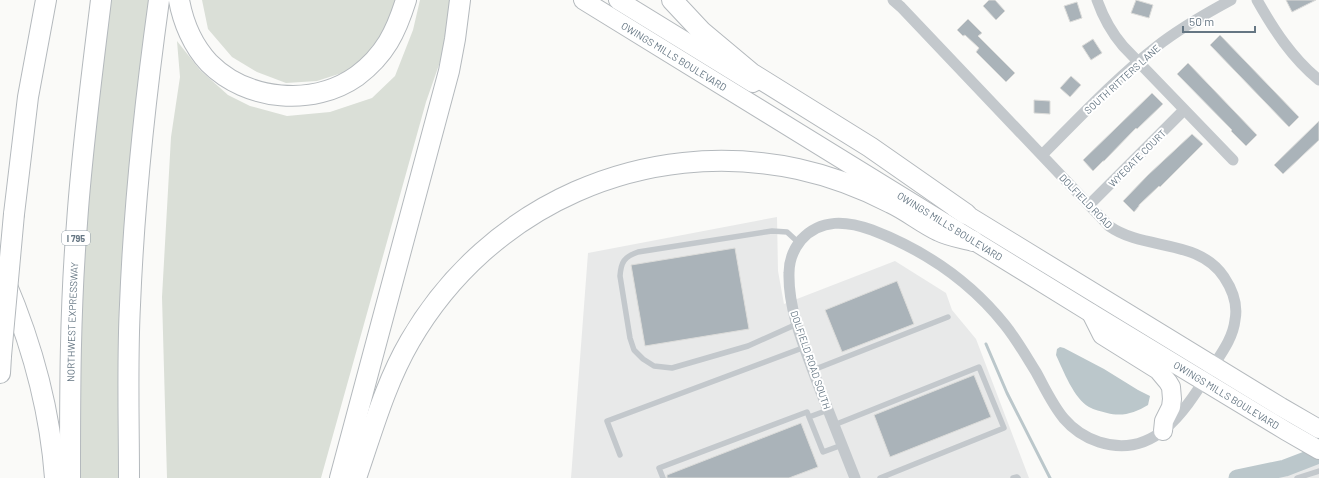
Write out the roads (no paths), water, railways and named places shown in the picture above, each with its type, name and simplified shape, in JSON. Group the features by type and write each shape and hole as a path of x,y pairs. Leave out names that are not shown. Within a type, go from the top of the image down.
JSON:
{"highway":[{"path":"0,364 14,214 28,97 46,0"},
{"name":"NORTHWEST EXPRESSWAY","path":"70,478 70,373 76,224 88,103 101,0"},
{"path":"129,478 128,372 130,297 139,165 158,0"},
{"path":"179,0 186,26 195,45 209,63 242,86 266,94 294,97 319,94 340,86 363,71 373,62 389,43 398,24 406,0"},
{"path":"340,478 449,71 460,0"},
{"path":"672,0 708,37 751,73 870,147 966,214"},
{"path":"356,478 381,407 400,360 419,326 443,293 470,263 500,236 555,201 593,184 649,168 689,162 730,161 775,165 823,176 866,192 894,204 940,232 974,241"},
{"path":"0,268 18,310 39,379 50,437 55,478"},
{"path":"128,372 135,393 139,478"}],"main road":[{"name":"OWINGS MILLS BOULEVARD","path":"583,0 1091,313 1319,450"},
{"name":"OWINGS MILLS BOULEVARD","path":"618,0 1313,426"},
{"path":"727,88 803,125 1191,362 1213,366"},
{"path":"1091,313 1102,335 1158,370 1168,382 1171,387 1172,399 1168,414 1164,421 1163,431"}],"street":[{"name":"DOLFIELD ROAD","path":"892,0 901,7 1109,226 1119,234 1195,253 1208,259 1217,268 1229,286 1234,298 1236,320 1227,344 1203,381"},
{"path":"1097,0 1105,20 1112,32 1137,62 1233,160"},
{"name":"SOUTH RITTERS LANE","path":"1042,155 1137,62 1175,33 1203,15 1231,0"},
{"path":"1257,0 1270,24 1286,47 1299,62 1319,80"},
{"name":"WYEGATE COURT","path":"1089,205 1184,110"},
{"name":"DOLFIELD ROAD SOUTH","path":"855,478 813,370 797,324 791,299 789,273 793,252 799,243 810,232 828,224 848,223 859,225 880,233 911,248 956,276 989,306 1017,340 1057,411 1064,420 1079,433 1099,442 1123,445 1144,441 1163,431 1182,412 1203,381"}],"lane":[{"path":"797,324 748,346 672,368 654,366 643,359 634,350 630,338 620,276 621,266 625,258 638,252 772,231 787,232 799,243"},
{"path":"813,370 948,317"},
{"path":"620,455 607,421 805,347"},
{"path":"834,425 979,367 1004,428 880,478"},
{"path":"809,417 828,410"},
{"path":"663,478 659,468 807,412 822,452 842,445"},
{"path":"1297,478 1319,471"},
{"path":"1013,478 1017,476 1018,478"}],"waterway":[{"path":"986,344 1007,393 1050,478"},
{"path":"1237,478 1285,468 1319,455"}]}
